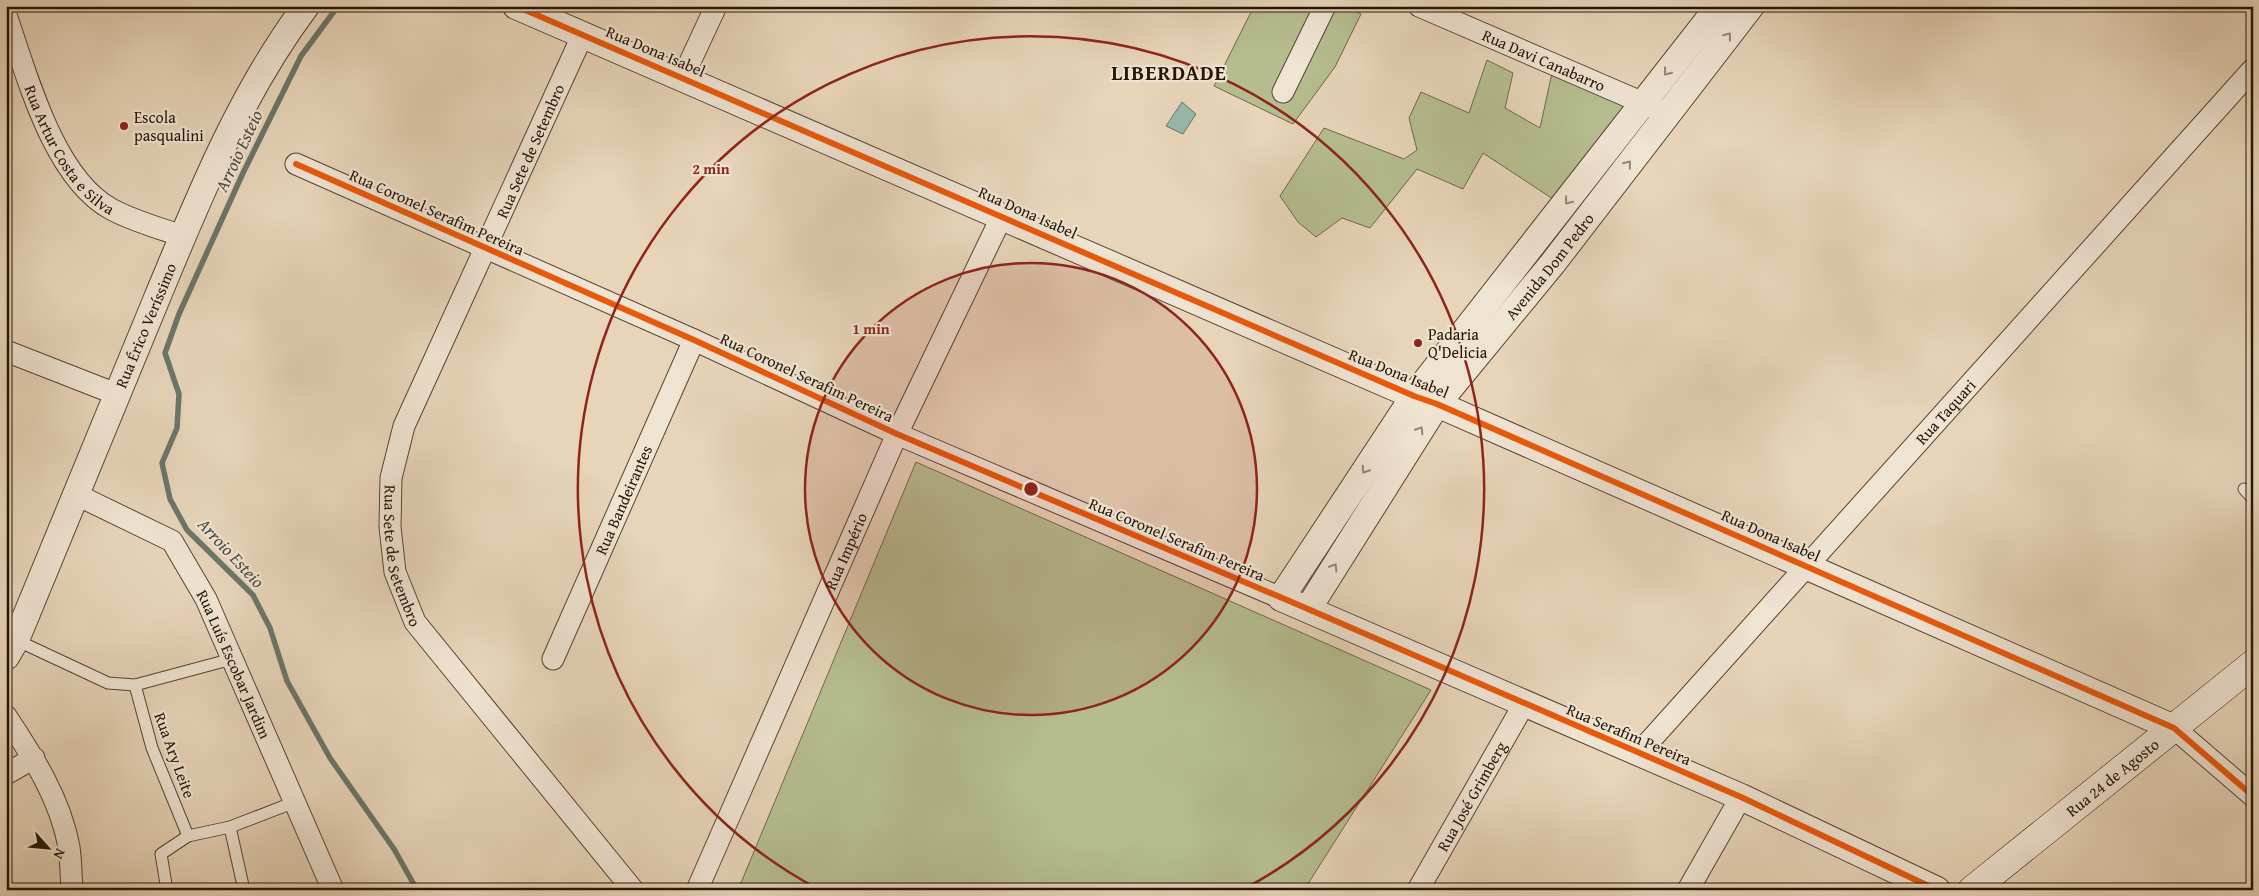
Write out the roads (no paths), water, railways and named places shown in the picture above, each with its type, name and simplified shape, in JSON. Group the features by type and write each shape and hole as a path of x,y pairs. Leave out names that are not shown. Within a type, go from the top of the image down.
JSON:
{"main road":[{"name":"Rua 24 de Agosto","path":"1972,890 2253,664"}],"street":[{"name":"Rua Érico Veríssimo","path":"11,648 218,153 253,86 286,33 306,6"},
{"name":"Rua Dona Isabel","path":"516,6 684,77 1806,565 2174,728 2253,796"},
{"path":"684,77 716,6"},
{"path":"1283,92 1325,6"},
{"name":"Rua Davi Canabarro","path":"1418,6 1668,115"},
{"name":"Avenida Dom Pedro","path":"1281,598 1425,400 1483,328 1532,247 1668,115 1719,6"},
{"name":"Avenida Dom Pedro","path":"1483,328 1553,263 1643,103 1751,6"},
{"name":"Rua Artur Costa e Silva","path":"6,15 50,135 68,167 95,197 110,208 182,236"},
{"name":"Rua Sete de Setembro","path":"583,34 404,426 391,478 390,527 395,572 415,622 633,890"},
{"name":"Rua Taquari","path":"1638,754 2253,69"},
{"name":"Rua Coronel Serafim Pereira","path":"296,164 694,340 897,434 1308,609"},
{"name":"Rua Império","path":"697,890 897,434 1002,216"},
{"path":"1532,247 1553,263"},
{"name":"Rua Bandeirantes","path":"553,659 694,340"},
{"path":"6,351 116,394"},
{"name":"Avenida Dom Pedro","path":"1308,609 1425,400"},
{"name":"Rua Luís Escobar Jardim","path":"75,494 172,541 206,599 333,890"},
{"name":"Rua Serafim Pereira","path":"1308,609 1638,754 1741,797 1937,890"},
{"name":"Rua José Grimberg","path":"1418,890 1524,704"},
{"path":"6,716 34,758 57,802 69,848 72,890"},
{"path":"6,774 34,758"},
{"path":"1688,890 1741,797"}],"lane":[{"path":"2244,490 2253,499"},
{"path":"11,648 108,683 135,685 232,659"},
{"name":"Rua Ary Leite","path":"135,685 152,748 188,836"},
{"path":"167,890 161,854 188,836 230,827 295,802"},
{"path":"230,827 244,890"}],"water":[{"path":"1182,102 1196,114 1183,134 1166,126"}],"waterway":[{"name":"Arroio Esteio","path":"338,6 301,56 243,173 179,314 165,353 179,394 177,428 162,463 170,499 187,530 253,595 270,628 287,681 330,758 394,849 417,890"}],"place":[{"name":"Escola pasqualini","path":"124,126"},
{"name":"Padaria Q'Delicia","path":"1418,343"}],"district":[{"name":"LIBERDADE","path":"1169,73"}]}
